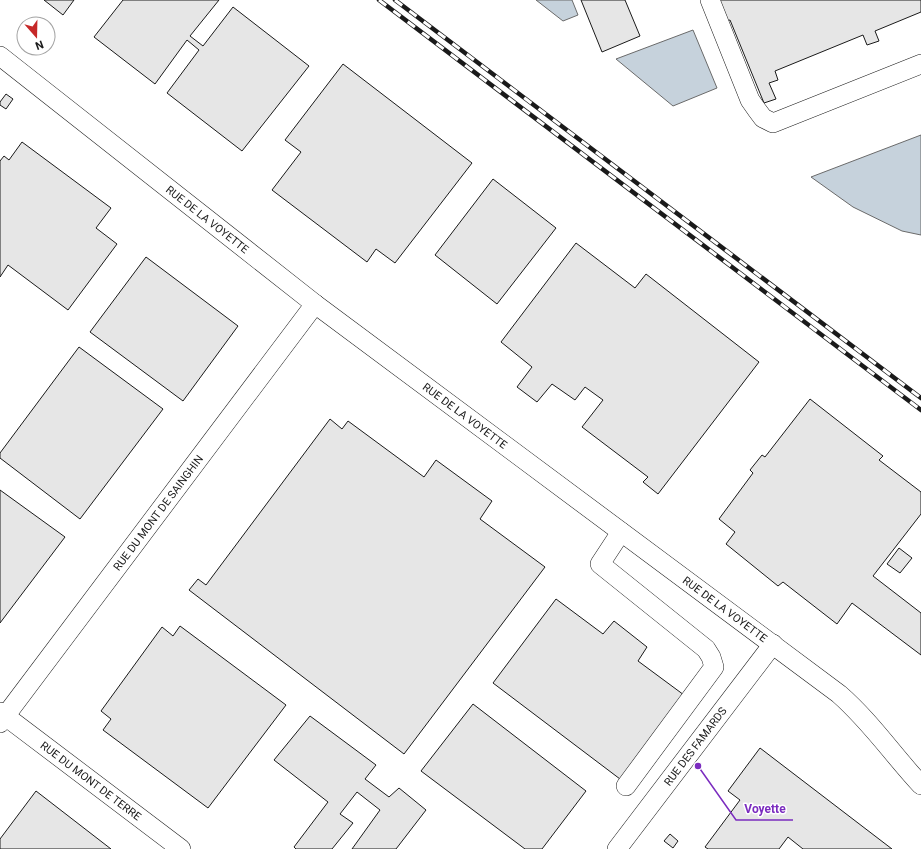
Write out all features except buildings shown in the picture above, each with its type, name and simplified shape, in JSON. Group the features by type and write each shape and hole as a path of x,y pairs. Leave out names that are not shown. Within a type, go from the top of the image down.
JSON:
{"street":[{"path":"710,0 750,100 763,118 773,123 921,64"},
{"name":"RUE DE LA VOYETTE","path":"0,56 315,304 839,694 872,727 921,785"},
{"name":"RUE DU MONT DE SAINGHIN","path":"2,717 315,304"},
{"path":"621,532 600,564 706,649 711,657 714,667 626,786"},
{"name":"RUE DES FAMARDS","path":"617,849 773,644"},
{"name":"RUE DU MONT DE TERRE","path":"2,717 181,849"}],"shaded area":[{"path":"536,0 572,0 578,15 563,21"},
{"path":"693,30 717,88 673,106 616,59"},
{"path":"921,135 921,235 902,231 853,207 811,177"}],"railway":[{"path":"379,0 921,410"},
{"path":"395,0 921,398"}],"place":[{"name":"Voyette","path":"698,766"}]}
